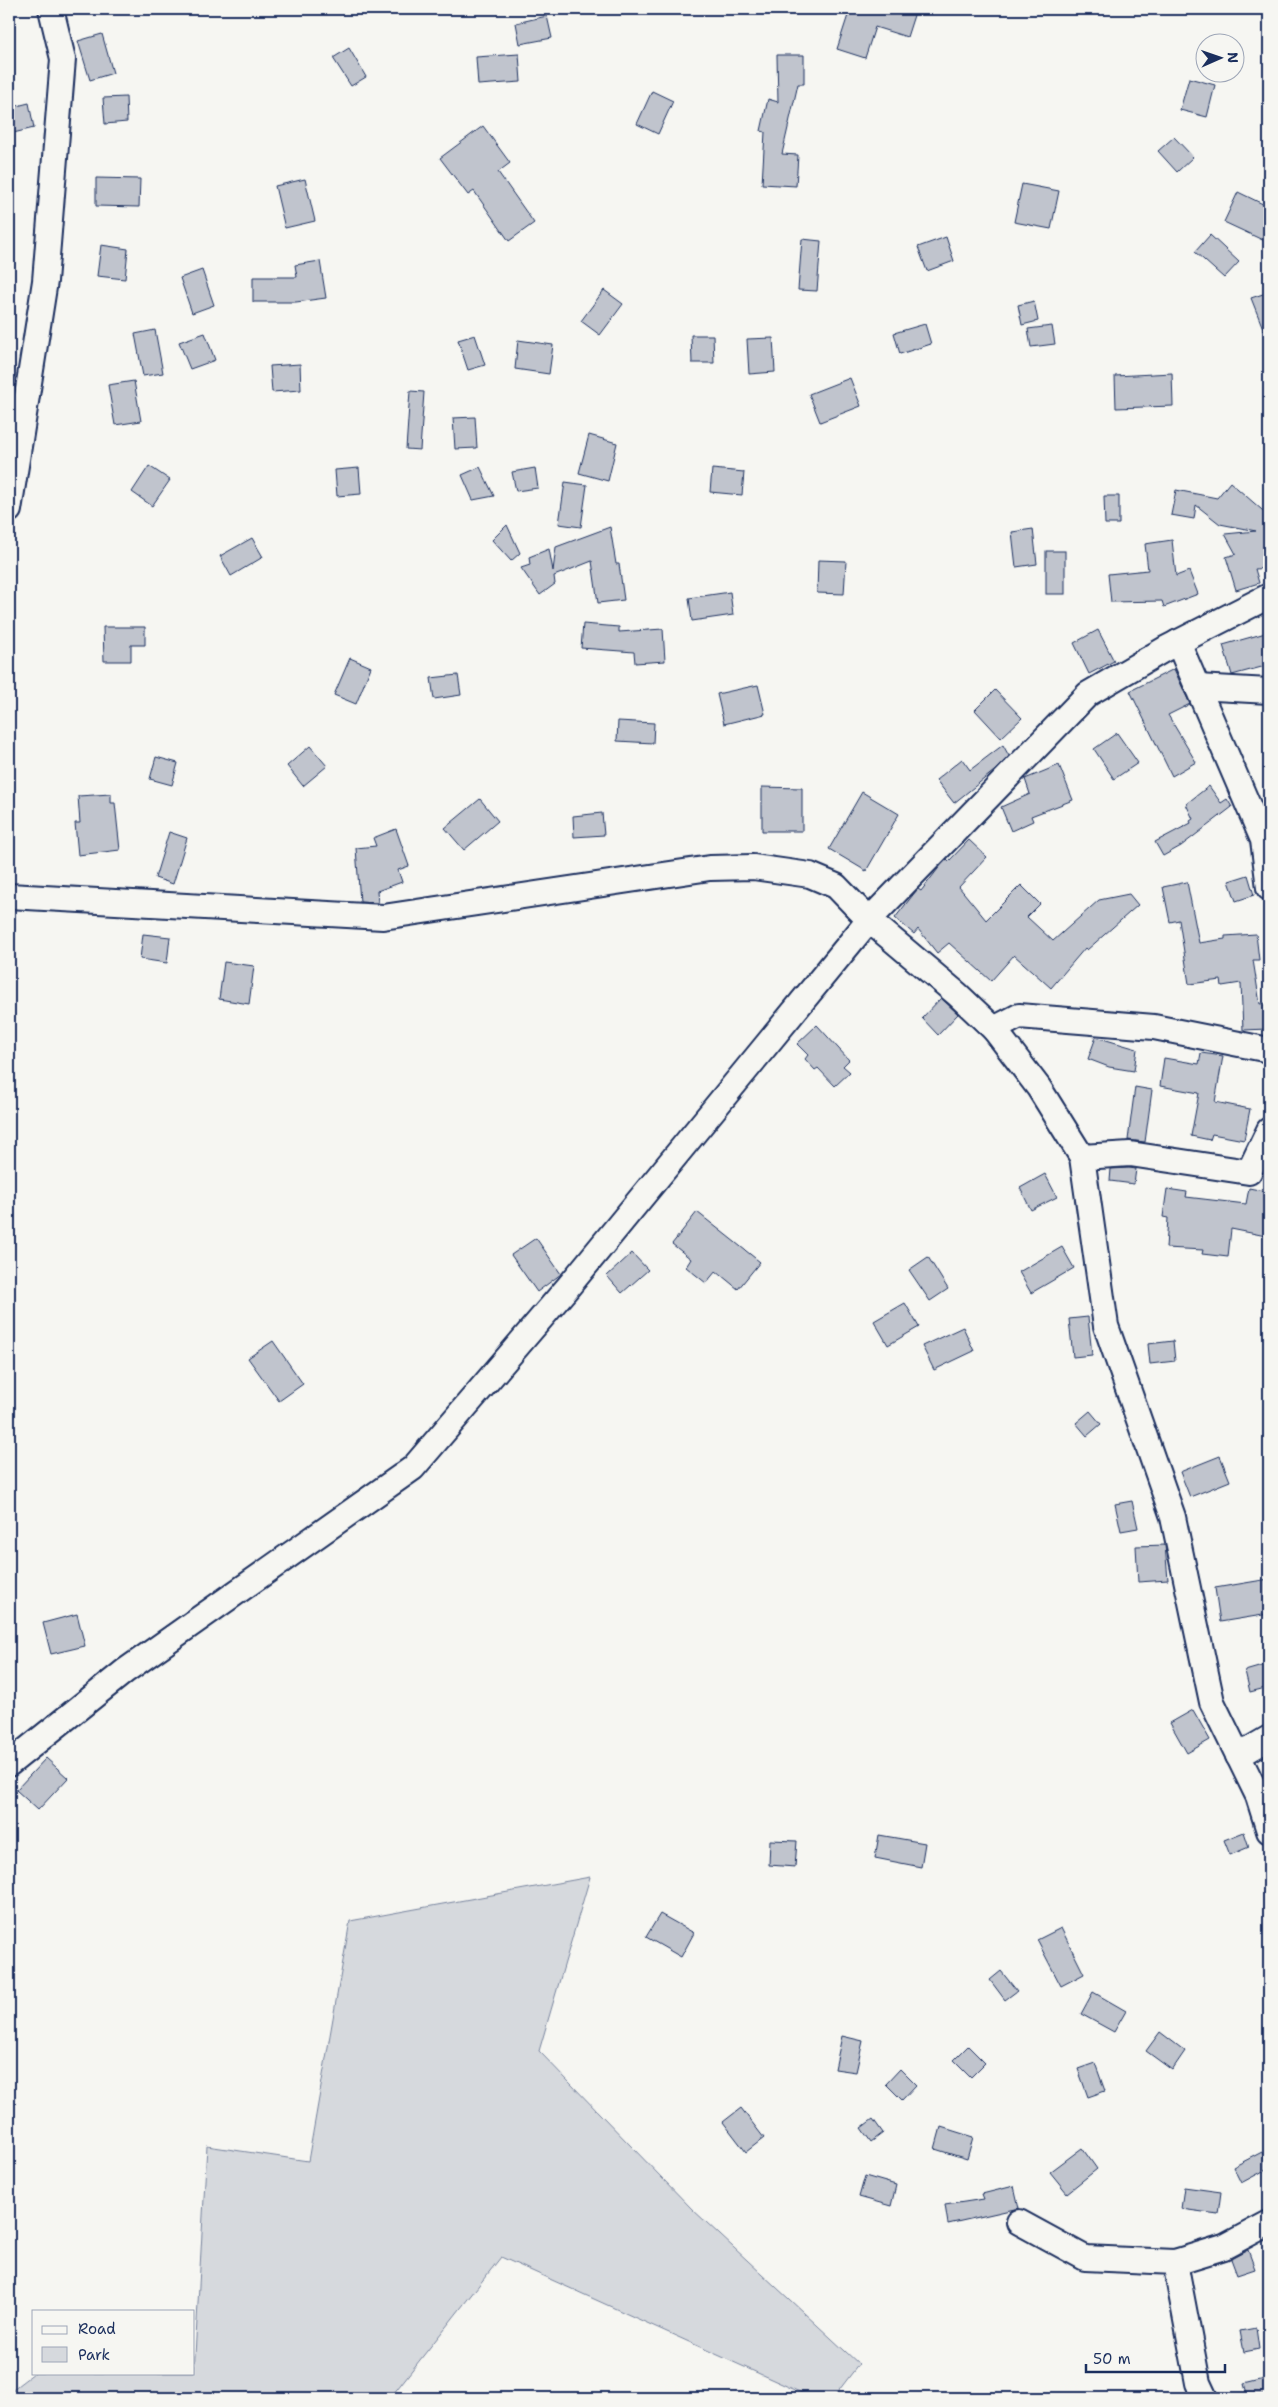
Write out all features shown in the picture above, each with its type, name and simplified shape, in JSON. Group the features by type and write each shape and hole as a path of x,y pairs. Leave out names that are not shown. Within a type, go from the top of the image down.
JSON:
{"street":[{"path":"9,510 46,272 63,59 51,9"},
{"path":"9,1764 124,1671 414,1468 568,1287 869,920 1088,694 1178,642 1269,596"},
{"path":"1178,642 1263,840 1269,888"},
{"path":"1197,687 1269,691"},
{"path":"9,896 382,917 710,868 753,866 810,875 836,886 869,920 957,994 994,1029 1039,1088 1082,1157 1106,1326 1173,1517 1212,1702 1258,1796 1269,1831"},
{"path":"994,1029 1019,1016 1154,1027 1269,1050"},
{"path":"1082,1157 1130,1154 1249,1172 1269,1130"},
{"path":"1238,1756 1269,1738"},
{"path":"1019,2222 1085,2258 1175,2262 1224,2247 1269,2223"},
{"path":"1175,2262 1198,2383 1205,2398"}],"green space":[{"path":"590,1877 539,2051 692,2209 859,2364 833,2398 813,2398 501,2257 390,2398 9,2398 9,2392 33,2374 195,2374 207,2146 308,2161 350,1921"}],"building":[{"path":"850,9 916,9 907,37 875,27 865,58 837,49"},
{"path":"547,16 552,38 520,44 516,23"},
{"path":"102,34 113,73 90,80 78,41"},
{"path":"349,48 366,77 351,86 333,58"},
{"path":"519,54 521,82 478,85 476,57"},
{"path":"777,55 804,55 804,84 798,84 782,154 798,155 796,186 762,184 765,132 761,131 768,99 778,102"},
{"path":"1189,78 1196,80 1196,82 1215,85 1207,117 1180,110"},
{"path":"652,91 673,101 658,134 637,124"},
{"path":"126,97 127,122 105,124 103,98"},
{"path":"29,103 34,128 9,134 9,108"},
{"path":"483,126 510,163 498,172 534,223 509,241 474,191 468,195 440,158"},
{"path":"1174,137 1193,157 1177,172 1158,151"},
{"path":"96,178 140,179 139,207 96,206"},
{"path":"305,179 315,221 285,228 275,186"},
{"path":"1022,184 1059,191 1051,229 1014,222"},
{"path":"1238,192 1269,207 1269,243 1224,222"},
{"path":"1210,235 1239,262 1224,278 1195,252"},
{"path":"946,237 954,261 927,271 918,247"},
{"path":"802,239 821,241 817,291 798,290"},
{"path":"101,245 128,249 125,279 97,276"},
{"path":"320,261 326,298 296,302 253,302 253,277 297,277 295,265"},
{"path":"202,270 214,305 192,313 180,278"},
{"path":"604,290 623,304 600,335 581,321"},
{"path":"1269,292 1269,341 1268,341 1251,298"},
{"path":"1034,301 1038,321 1022,325 1018,305"},
{"path":"925,324 931,344 900,354 894,333"},
{"path":"1052,326 1055,344 1031,347 1028,329"},
{"path":"155,330 163,373 143,376 135,334"},
{"path":"205,333 215,360 190,369 179,342"},
{"path":"475,335 485,365 468,370 458,340"},
{"path":"691,335 713,335 714,363 692,363"},
{"path":"773,338 775,372 749,374 747,339"},
{"path":"518,340 553,345 549,374 515,369"},
{"path":"300,364 301,390 272,392 270,366"},
{"path":"1172,373 1173,406 1116,408 1115,376"},
{"path":"850,378 861,406 820,422 809,394"},
{"path":"134,381 141,421 115,425 108,385"},
{"path":"410,391 424,392 420,450 406,449"},
{"path":"475,417 477,448 455,449 453,418"},
{"path":"589,435 617,443 608,481 579,473"},
{"path":"149,466 170,480 152,506 132,492"},
{"path":"480,467 494,496 473,500 462,475"},
{"path":"359,468 361,494 337,496 335,470"},
{"path":"535,468 538,488 516,491 512,472"},
{"path":"712,469 744,472 742,495 710,492"},
{"path":"565,482 587,485 581,527 559,524"},
{"path":"1230,482 1269,516 1269,568 1255,569 1259,583 1236,590 1226,557 1236,554 1225,534 1256,531 1220,524 1196,505 1194,519 1171,515 1176,490 1217,498"},
{"path":"1104,496 1119,496 1119,524 1105,524"},
{"path":"507,525 520,553 511,561 492,540"},
{"path":"610,527 616,564 619,564 624,600 598,603 592,561 554,576 555,584 540,595 521,568 530,565 529,557 549,549 553,571 556,547"},
{"path":"1033,529 1037,564 1016,567 1012,532"},
{"path":"252,538 263,557 231,576 220,556"},
{"path":"1172,540 1176,576 1189,571 1198,594 1164,607 1162,601 1111,602 1108,574 1148,570 1145,544"},
{"path":"1046,551 1065,551 1065,594 1046,594"},
{"path":"818,560 846,561 844,594 817,593"},
{"path":"730,592 733,615 692,621 689,598"},
{"path":"583,624 619,627 619,632 663,629 665,661 635,663 634,652 581,648"},
{"path":"103,627 145,627 145,645 131,645 131,661 104,661"},
{"path":"1098,630 1114,661 1089,674 1074,643"},
{"path":"1269,632 1269,665 1232,675 1223,645"},
{"path":"350,658 371,667 356,704 334,695"},
{"path":"1174,669 1190,704 1168,715 1196,762 1172,776 1130,691"},
{"path":"458,675 461,695 434,699 431,678"},
{"path":"758,685 765,714 724,724 717,694"},
{"path":"995,690 1022,718 1001,738 975,710"},
{"path":"618,721 654,723 653,743 617,741"},
{"path":"1117,733 1138,763 1114,779 1094,749"},
{"path":"1003,745 1009,756 994,771 954,803 936,780 962,759 970,770"},
{"path":"310,746 327,766 303,786 287,766"},
{"path":"156,757 178,763 172,785 150,779"},
{"path":"1059,765 1073,800 1031,816 1033,821 1011,831 1001,807 1030,794 1025,779"},
{"path":"1209,786 1221,803 1227,799 1232,807 1181,846 1163,856 1155,842 1191,823 1190,821 1193,819 1186,804"},
{"path":"762,787 802,788 802,831 762,831"},
{"path":"862,792 899,814 866,871 829,849"},
{"path":"111,794 111,803 115,803 120,850 78,855 75,823 80,823 78,796"},
{"path":"480,799 498,821 464,850 445,828"},
{"path":"602,813 604,835 574,837 573,816"},
{"path":"396,829 409,866 398,870 402,882 377,891 378,903 360,902 356,848 376,846 373,838"},
{"path":"169,832 187,838 173,884 155,878"},
{"path":"969,840 987,857 959,887 986,920 1021,885 1040,904 1027,917 1053,941 1099,900 1129,894 1138,905 1087,950 1085,948 1051,988 1014,955 991,981 949,943 937,953 918,929 914,934 895,918 916,891 918,889 921,891 941,865 947,859 949,861"},
{"path":"1248,875 1254,895 1236,901 1229,881"},
{"path":"1187,882 1199,943 1225,939 1225,936 1256,934 1259,960 1253,960 1260,1004 1266,1003 1268,1029 1243,1030 1241,983 1222,986 1221,980 1189,984 1179,920 1170,922 1163,887"},
{"path":"143,934 170,937 167,963 140,959"},
{"path":"224,962 254,966 249,1004 219,999"},
{"path":"941,998 958,1014 938,1035 922,1018"},
{"path":"817,1025 849,1060 843,1066 850,1072 835,1086 818,1068 815,1070 805,1059 808,1055 797,1044"},
{"path":"1096,1037 1137,1049 1134,1071 1109,1067 1088,1059"},
{"path":"1201,1053 1223,1056 1215,1102 1250,1109 1244,1140 1212,1134 1210,1140 1191,1136 1199,1093 1160,1086 1164,1058 1199,1064"},
{"path":"1135,1087 1152,1090 1145,1142 1128,1140"},
{"path":"1111,1169 1136,1169 1134,1184 1110,1181"},
{"path":"1045,1174 1057,1197 1031,1210 1020,1188"},
{"path":"1249,1188 1269,1192 1269,1223 1266,1236 1231,1229 1228,1257 1202,1254 1203,1250 1166,1248 1168,1218 1163,1217 1167,1189 1187,1192 1186,1197 1246,1204"},
{"path":"697,1212 760,1262 738,1289 716,1271 706,1283 686,1267 691,1259 672,1244"},
{"path":"536,1238 561,1274 537,1292 511,1255"},
{"path":"1062,1247 1074,1268 1031,1293 1019,1272"},
{"path":"632,1253 648,1270 622,1293 607,1276"},
{"path":"928,1257 948,1289 930,1301 909,1270"},
{"path":"905,1303 919,1327 888,1345 874,1321"},
{"path":"1088,1317 1092,1355 1073,1357 1069,1319"},
{"path":"963,1327 974,1351 934,1370 922,1346"},
{"path":"273,1341 303,1384 279,1401 248,1358"},
{"path":"1173,1341 1175,1361 1150,1364 1148,1344"},
{"path":"1090,1411 1101,1424 1087,1436 1076,1423"},
{"path":"1220,1456 1230,1481 1190,1497 1180,1472"},
{"path":"1132,1501 1138,1528 1121,1531 1115,1504"},
{"path":"1165,1545 1168,1580 1138,1582 1136,1546"},
{"path":"1269,1579 1269,1614 1220,1622 1215,1588"},
{"path":"77,1614 85,1646 51,1654 43,1623"},
{"path":"1269,1664 1269,1687 1250,1692 1245,1671"},
{"path":"1193,1710 1210,1740 1187,1753 1170,1723"},
{"path":"46,1758 68,1778 38,1810 16,1790"},
{"path":"1244,1832 1249,1847 1230,1855 1224,1840"},
{"path":"879,1835 925,1843 921,1867 875,1858"},
{"path":"770,1840 797,1841 795,1867 769,1865"},
{"path":"660,1914 694,1933 681,1957 646,1937"},
{"path":"1061,1928 1084,1974 1061,1986 1037,1940"},
{"path":"1001,1971 1017,1991 1005,2000 990,1980"},
{"path":"1093,1992 1126,2011 1114,2032 1081,2014"},
{"path":"1160,2032 1185,2051 1172,2070 1146,2051"},
{"path":"842,2036 863,2041 856,2072 835,2069"},
{"path":"968,2046 985,2063 971,2077 954,2060"},
{"path":"1095,2063 1105,2091 1088,2097 1078,2069"},
{"path":"900,2069 916,2085 902,2100 886,2084"},
{"path":"741,2108 764,2138 746,2152 723,2122"},
{"path":"873,2119 883,2133 871,2142 861,2128"},
{"path":"941,2127 973,2137 967,2159 935,2149"},
{"path":"1082,2148 1097,2169 1067,2193 1050,2172"},
{"path":"1262,2152 1269,2168 1241,2183 1233,2167"},
{"path":"865,2176 896,2185 891,2206 859,2197"},
{"path":"1014,2186 1019,2208 948,2224 945,2205 984,2199 982,2194"},
{"path":"1184,2187 1221,2192 1218,2214 1181,2209"},
{"path":"1248,2250 1255,2269 1237,2275 1231,2259"},
{"path":"1256,2328 1259,2349 1244,2352 1240,2331"},
{"path":"1269,2378 1269,2398 1248,2398 1244,2384"}]}
